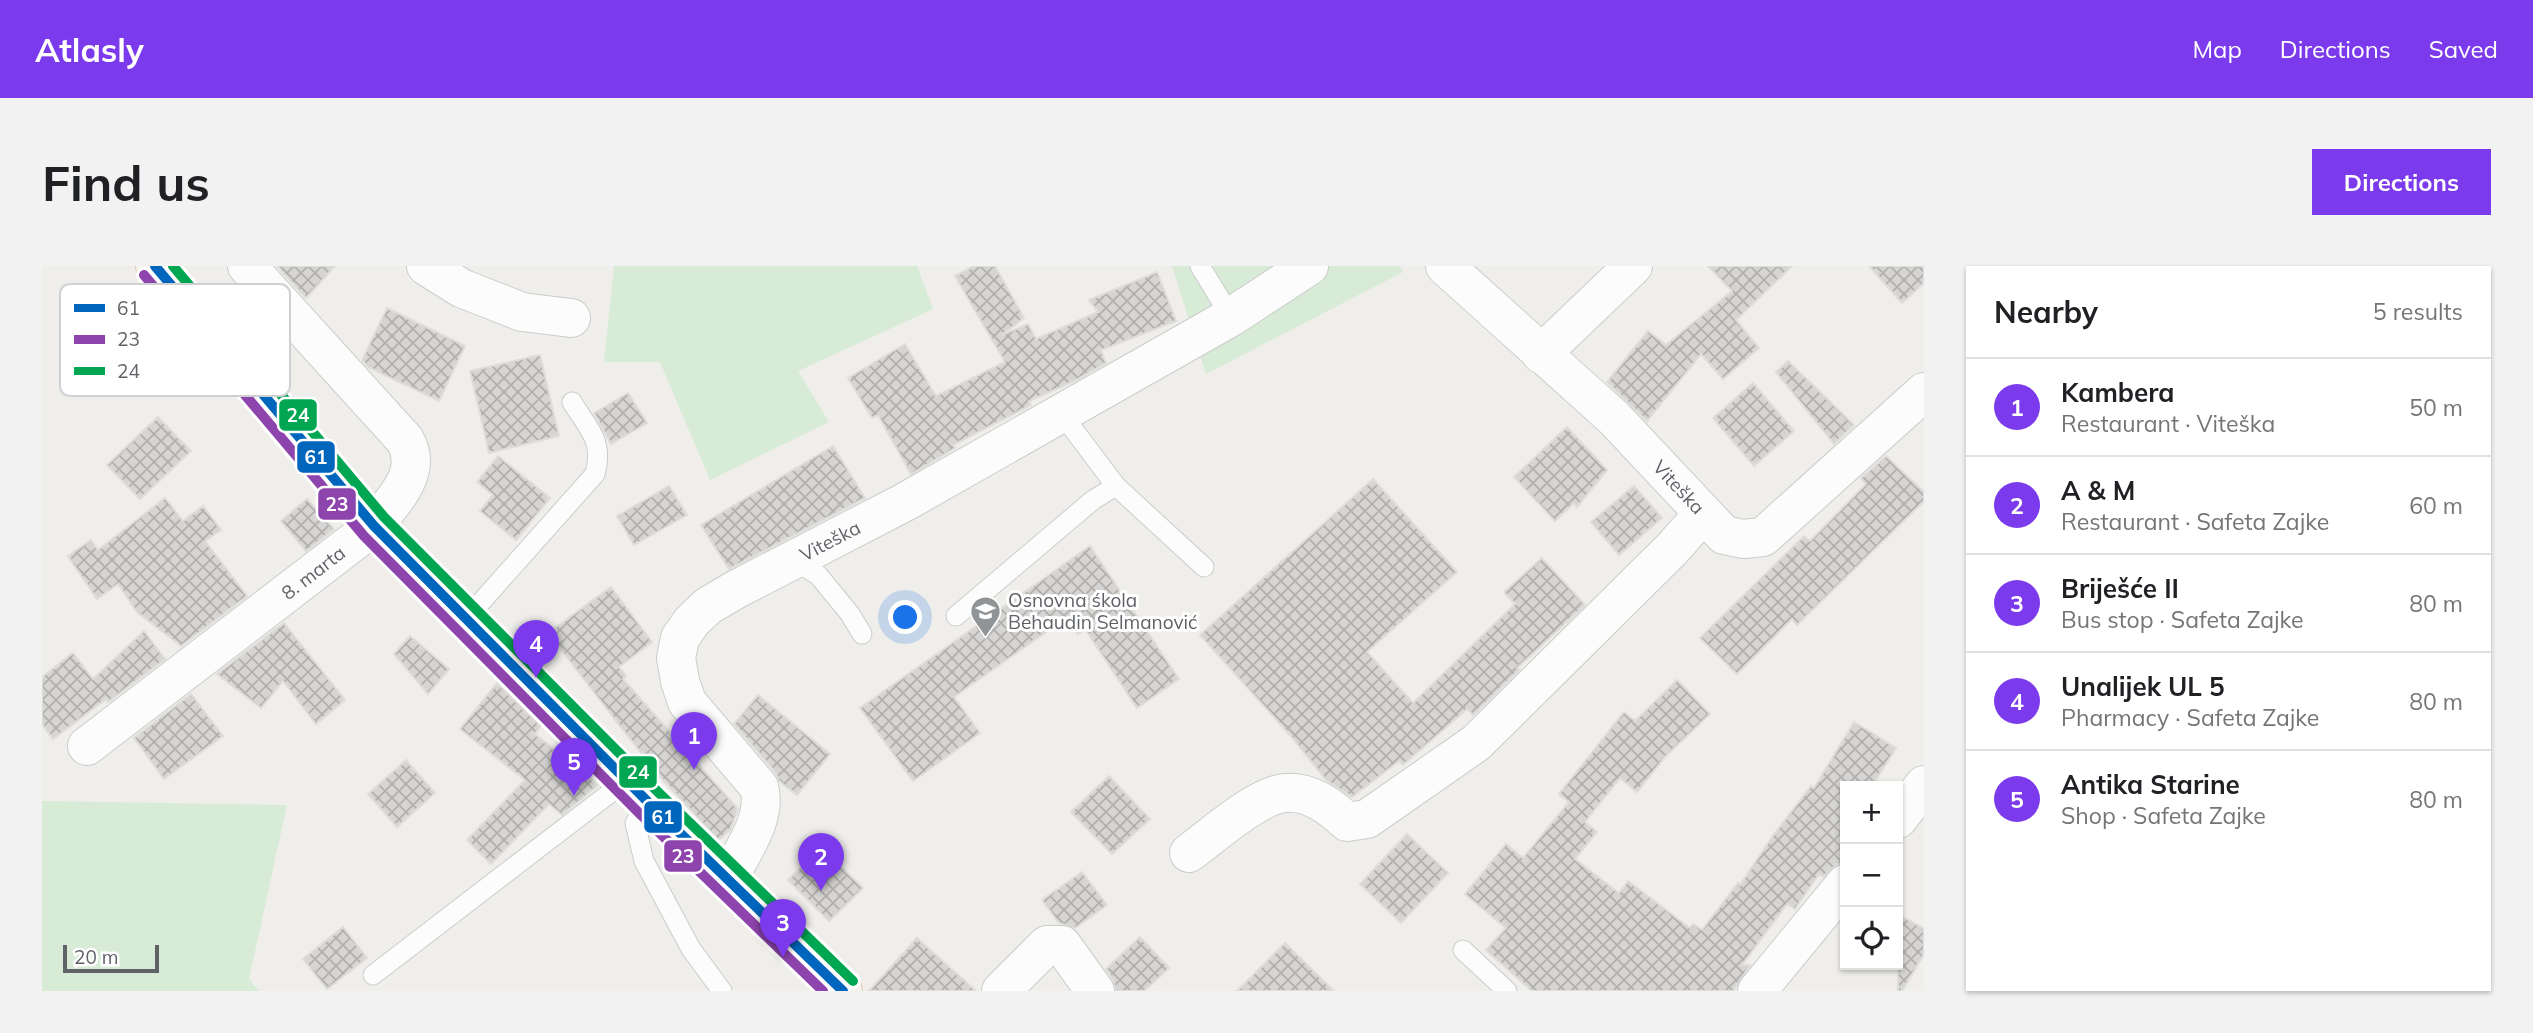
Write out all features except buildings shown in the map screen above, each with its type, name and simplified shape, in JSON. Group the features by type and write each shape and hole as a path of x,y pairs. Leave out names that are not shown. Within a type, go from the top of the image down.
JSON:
{"main road":[{"path":"155,266 170,284"},
{"path":"264,396 374,526 638,791 843,991"}],"street":[{"name":"8. marta","path":"247,266 263,284"},
{"path":"426,266 461,288 522,312 571,318"},
{"name":"Viteška","path":"729,879 760,814 763,799 759,787 687,702 676,658 680,638 692,621 708,606 905,502 1231,317 1309,266"},
{"name":"Viteška","path":"1445,266 1614,418 1724,535 1743,539 1763,537 1924,392"},
{"path":"1541,354 1633,266"},
{"name":"8. marta","path":"87,746 374,526 407,482 411,471 410,450 405,440 290,313"},
{"path":"1189,853 1255,804 1285,793 1303,795 1329,805 1347,822 1367,819 1476,743 1672,549 1703,514"},
{"path":"1903,812 1924,785"},
{"path":"1757,991 1840,890"},
{"path":"1001,991 1047,945 1056,943 1062,945 1095,991"}],"lane":[{"path":"1200,266 1231,317"},
{"path":"466,620 595,474 599,447 572,402"},
{"path":"1061,413 1116,486 1204,567"},
{"path":"956,616 1093,500 1116,486"},
{"path":"793,560 818,575 850,614 862,634"},
{"path":"373,975 638,791"},
{"path":"638,791 635,823 644,861 691,949 722,991"},
{"path":"1462,950 1507,991"}],"green space":[{"path":"614,266 917,266 933,309 798,371 829,422 710,480 660,362 604,362"},
{"path":"1172,266 1400,266 1403,272 1206,374"},
{"path":"42,801 287,805 249,979 259,991 42,991"}],"transit line":[{"name":"61","path":"155,266 170,284"},
{"name":"24","path":"173,266 188,284"},
{"name":"23","path":"144,275 152,284"},
{"name":"23","path":"246,396 364,536 639,813 823,991"},
{"name":"61","path":"264,396 374,526 649,803 843,991"},
{"name":"24","path":"282,396 384,517 659,793 853,981"}],"place":[{"name":"Osnovna śkola Behaudin Selmanović","path":"985,638"},
{"name":"Unalijek UL 5","path":"536,678"},
{"name":"Kambera","path":"694,770"},
{"name":"Antika Starine","path":"574,796"},
{"name":"A & M","path":"821,891"},
{"name":"Briješće II","path":"783,957"}]}
